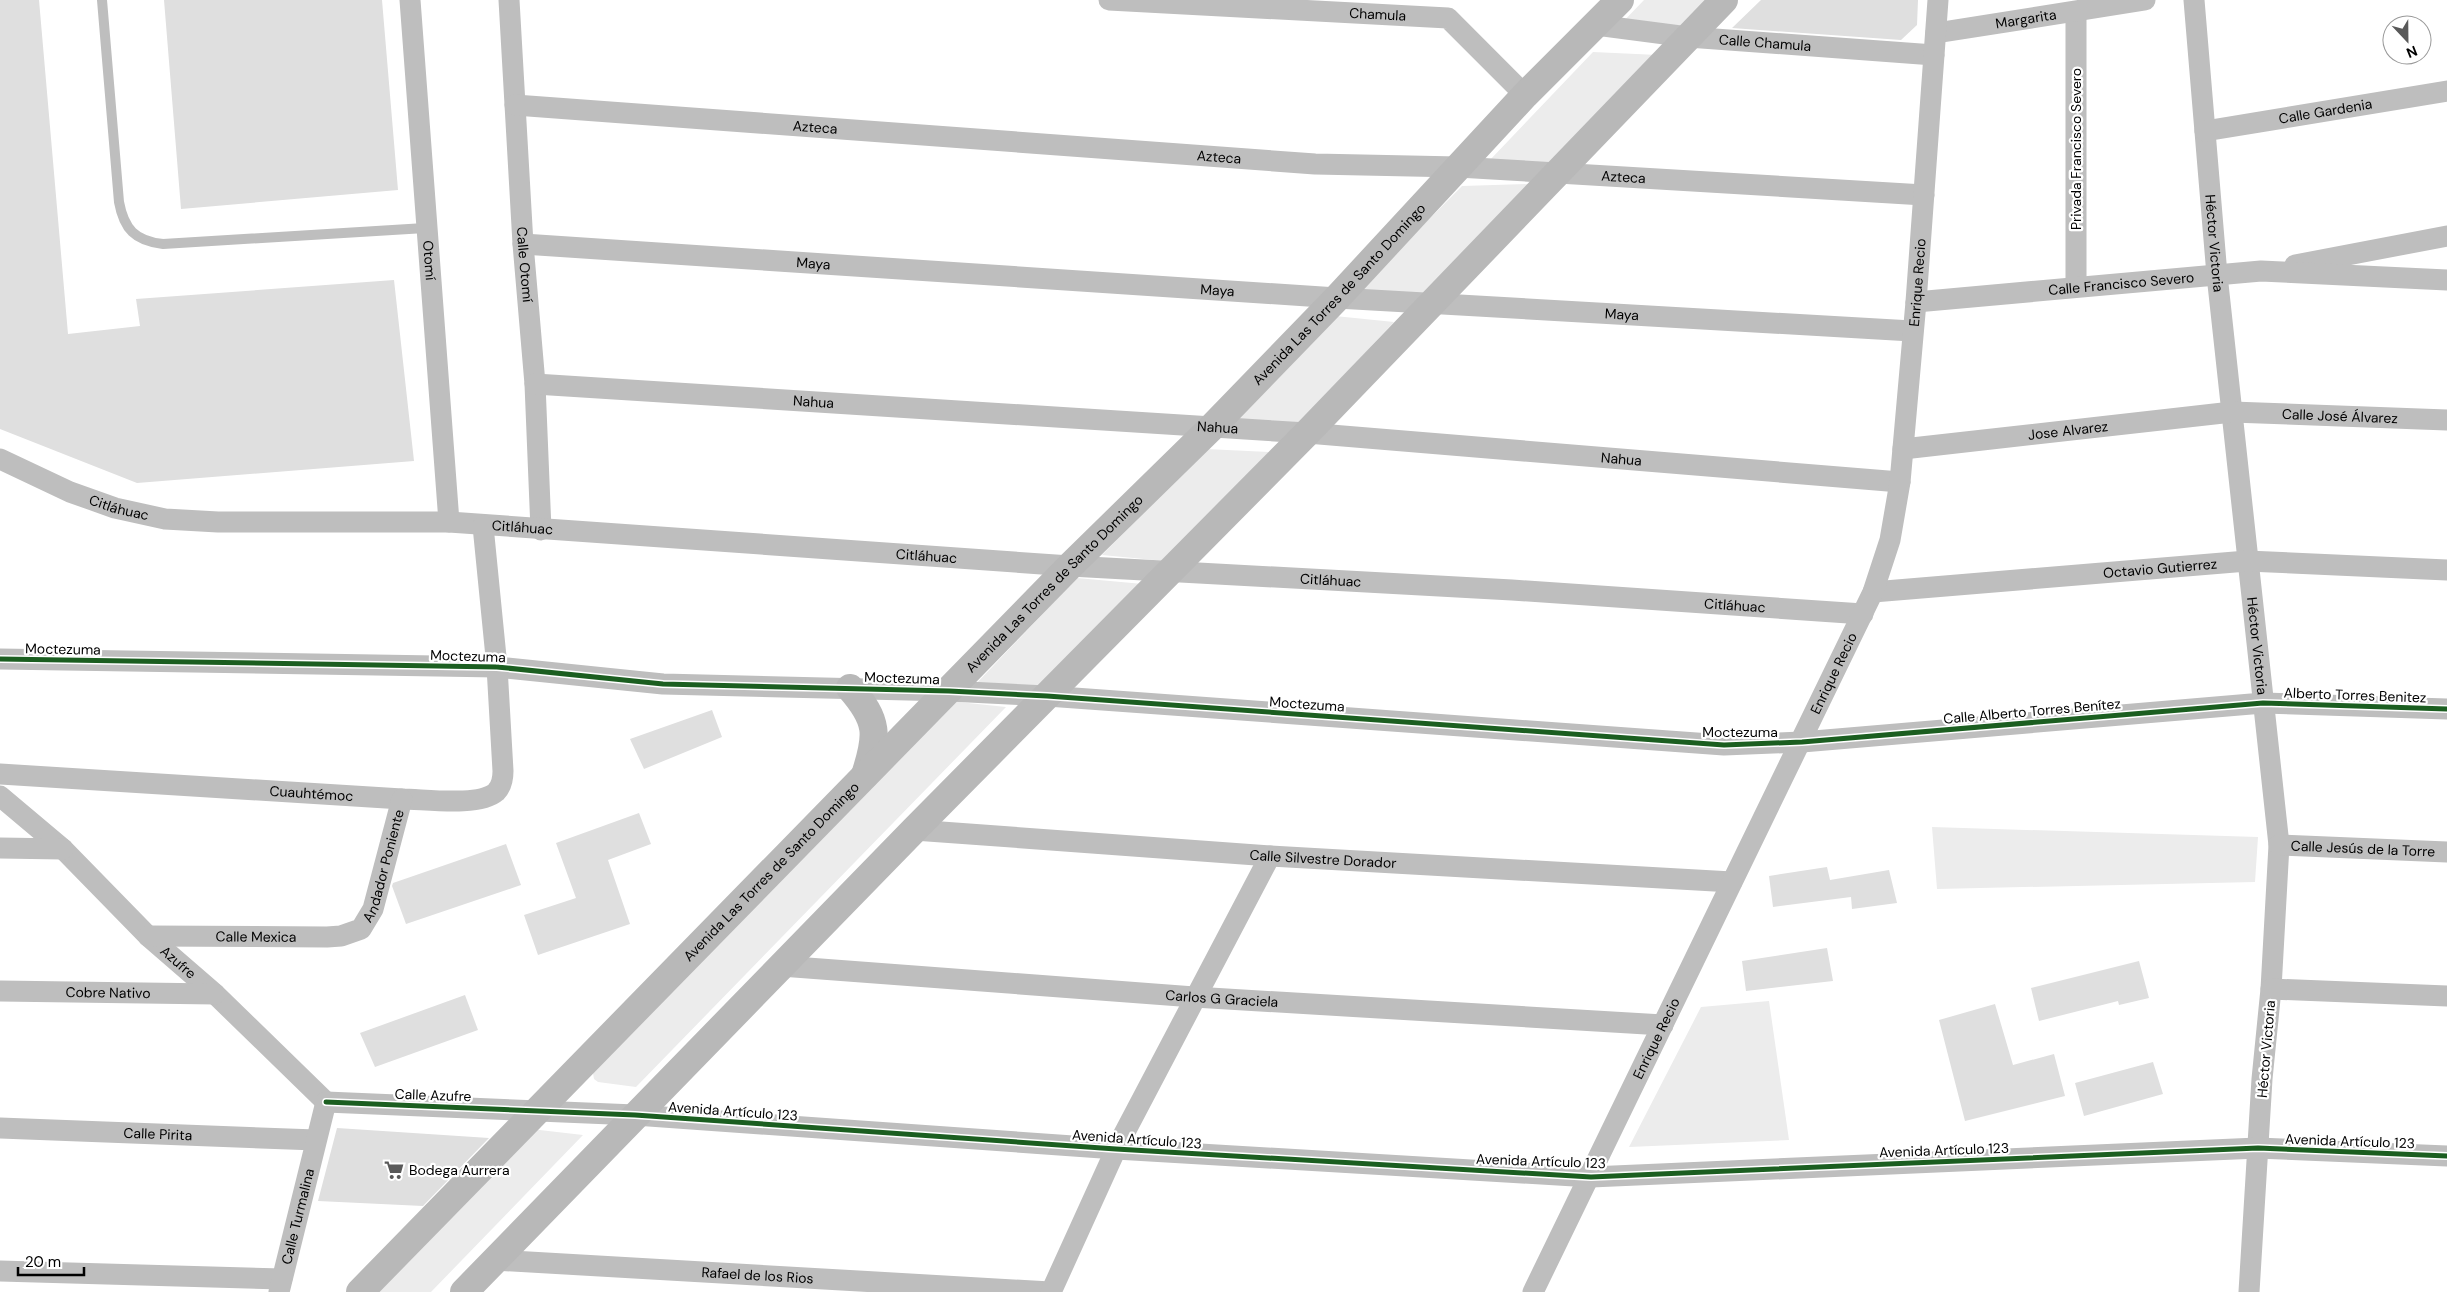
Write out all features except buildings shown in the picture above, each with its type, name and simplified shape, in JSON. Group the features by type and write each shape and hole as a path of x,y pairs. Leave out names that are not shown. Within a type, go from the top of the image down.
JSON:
{"street":[{"name":"Otomí","path":"410,0 425,228 449,522"},
{"name":"Calle Otomí","path":"509,0 523,244 535,384 541,530"},
{"name":"Chamula","path":"1109,0 1448,9 1525,95"},
{"name":"Avenida Las Torres de Santo Domingo","path":"360,1292 1070,566 1213,426 1336,298 1525,95 1620,0"},
{"path":"464,1292 634,1115 1307,433 1431,302 1724,0"},
{"name":"Enrique Recio","path":"1533,1292 1863,614 1873,592 1890,540 1900,482 1903,449 1916,302 1938,0"},
{"name":"Margarita","path":"1936,33 2145,0"},
{"name":"Héctor Victoria","path":"2194,0 2217,275 2279,845 2271,989 2249,1292"},
{"name":"Privada Francisco Severo","path":"2076,12 2076,286"},
{"name":"Calle Chamula","path":"1596,25 1688,37 1934,56"},
{"name":"Calle Gardenia","path":"2205,131 2447,91"},
{"name":"Azteca","path":"515,105 1314,164 1458,167 1924,194"},
{"path":"2261,271 2447,236"},
{"name":"Maya","path":"523,244 1336,298 1912,331"},
{"name":"Calle Francisco Severo","path":"1916,302 2076,286 2261,271 2447,280"},
{"name":"Nahua","path":"535,384 1213,426 1900,482"},
{"name":"Calle José Álvarez","path":"2232,412 2447,420"},
{"name":"Jose Alvarez","path":"1903,449 2232,412"},
{"name":"Citláhuac","path":"0,459 70,492 115,508 164,520 218,522 449,522 483,526 1070,566 1502,590 1863,614"},
{"path":"483,526 497,667"},
{"name":"Octavio Gutierrez","path":"1873,592 2247,561 2447,570"},
{"name":"Moctezuma","path":"0,659 497,667 663,684 949,691 1047,696 1681,743 1762,745 1802,742"},
{"name":"Cuauhtémoc","path":"0,774 402,799 465,800 490,796 497,791 503,782 497,667"},
{"path":"850,688 866,706 873,729 874,747 865,776"},
{"name":"Alberto Torres Benitez","path":"2263,703 2447,709"},
{"name":"Calle Alberto Torres Benítez","path":"1802,742 2263,703"},
{"name":"Azufre","path":"0,796 63,850 148,936 215,994 326,1102"},
{"name":"Andador Poniente","path":"361,930 372,909 402,799"},
{"name":"Calle Silvestre Dorador","path":"914,830 1270,856 1732,882"},
{"name":"Calle Jesús de la Torre","path":"2279,845 2447,852"},
{"path":"0,848 63,850"},
{"path":"1051,1292 1116,1149 1194,997 1270,856"},
{"name":"Calle Mexica","path":"148,936 327,937 341,936 361,930"},
{"name":"Carlos G Graciela","path":"781,966 1194,997 1663,1025"},
{"path":"2271,989 2447,996"},
{"name":"Cobre Nativo","path":"0,991 215,994"},
{"path":"316,1140 326,1102"},
{"name":"Calle Azufre","path":"326,1102 634,1115"},
{"name":"Avenida Artículo 123","path":"634,1115 1116,1149 1590,1177 2258,1148 2447,1156"},
{"name":"Calle Pirita","path":"0,1128 316,1140"},
{"name":"Calle Turmalina","path":"280,1286 316,1140"},
{"name":"Rafael de los Rios","path":"494,1260 1051,1292"},
{"path":"0,1271 280,1286"}],"lane":[{"path":"102,0 119,202 122,219 138,237 149,243 163,244 425,228"}],"shaded area":[{"path":"1644,0 1714,0 1683,33 1618,27"},
{"path":"1593,52 1658,55 1550,164 1489,161"},
{"path":"1530,184 1418,300 1352,297 1462,186"},
{"path":"1335,316 1394,322 1299,423 1237,419"},
{"path":"1206,449 1269,452 1165,561 1102,555"},
{"path":"1077,578 1143,584 1042,687 974,686"},
{"path":"949,701 1006,707 636,1087 598,1082 594,1079 592,1067"},
{"path":"1932,827 2258,837 2255,882 1937,889"},
{"path":"1769,1001 1789,1140 1629,1147 1701,1007"},
{"path":"531,1129 583,1135 431,1292 374,1292"}],"cycle path":[{"path":"0,659 497,667 663,684 949,691 1047,696 1724,745 1802,742 2263,703 2447,709"},
{"path":"326,1102 635,1115 1116,1149 1591,1177 2258,1148 2447,1156"}],"place":[{"name":"Bodega Aurrera","path":"394,1170"}]}
